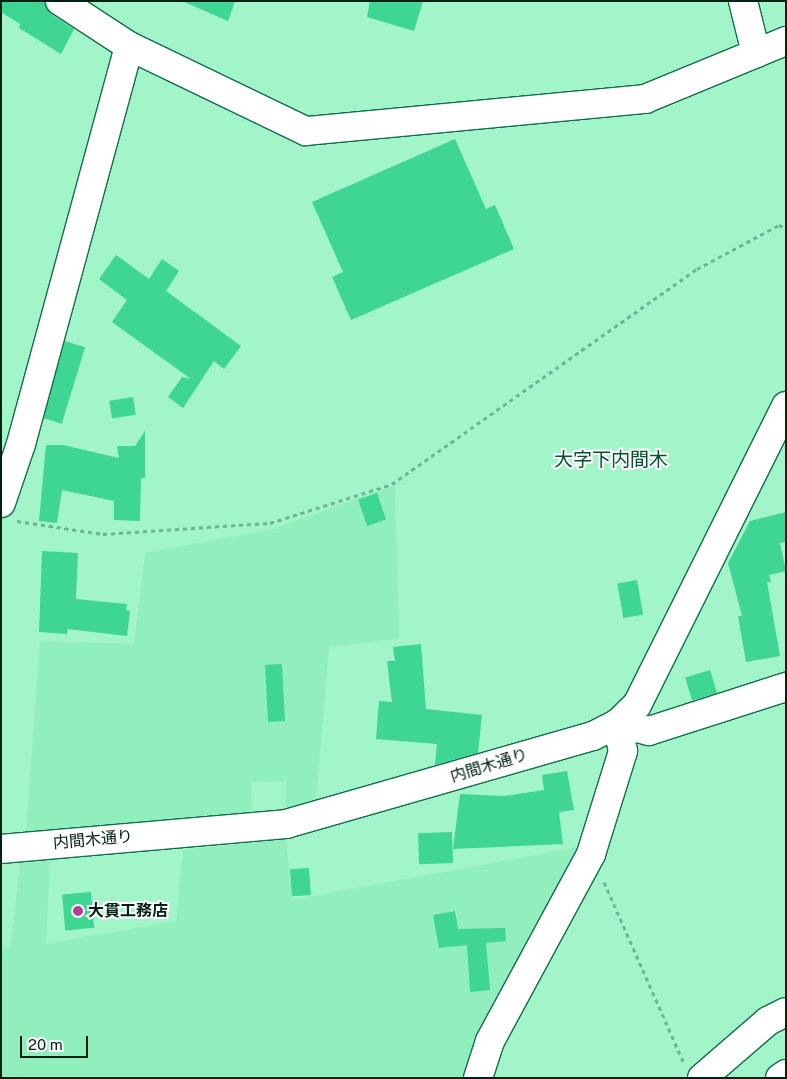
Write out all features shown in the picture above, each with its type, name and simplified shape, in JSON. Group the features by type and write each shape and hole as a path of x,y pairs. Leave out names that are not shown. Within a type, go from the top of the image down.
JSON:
{"main road":[{"path":"60,1 129,46 306,131 644,99 786,41"},
{"path":"743,1 756,53"},
{"path":"6,512 24,435 129,46"},
{"name":"内間木通り","path":"1,850 286,824 593,736 617,724 637,705 786,406"},
{"path":"478,1078 490,1041 591,854 623,750 617,724 650,731 786,687"},
{"path":"694,1073 768,1021 786,1012"},
{"path":"780,1078 786,1074"}],"path":[{"path":"6,512 102,534 270,523 392,484 698,269 779,225 786,228"},
{"path":"591,854 694,1073"}],"shaded area":[{"path":"395,485 399,639 329,647 316,801 286,808 286,781 251,782 252,816 26,832 40,641 134,644 145,553 273,529"},
{"path":"286,839 292,900 584,846 466,1078 1,1078 1,948 11,946 20,862 50,859 46,944 176,921 183,850"}],"building":[{"path":"1,1 45,1 51,14 74,29 61,54 19,28 20,24 1,12"},
{"path":"182,1 235,1 228,21"},
{"path":"370,1 423,1 414,31 367,17"},
{"path":"455,139 486,209 495,205 514,249 351,320 332,277 343,272 312,202"},
{"path":"116,255 149,279 162,259 179,271 166,291 241,346 224,369 214,361 183,408 168,397 182,377 191,379 112,322 127,300 99,279"},
{"path":"65,341 85,347 62,424 42,418"},
{"path":"133,397 136,415 112,419 109,401"},
{"path":"145,431 145,478 141,478 140,521 114,520 114,501 62,490 57,523 39,521 46,445 63,445 119,458 117,446 135,446"},
{"path":"377,493 386,519 367,526 358,500"},
{"path":"786,512 786,542 780,543 786,571 769,575 771,582 767,582 780,656 746,662 738,616 742,616 728,563 750,521"},
{"path":"42,551 78,553 76,599 127,604 126,610 130,611 127,636 67,629 67,634 39,632"},
{"path":"637,580 643,614 623,618 617,583"},
{"path":"421,644 426,709 482,715 478,753 435,765 437,744 376,739 379,701 392,702 387,661 395,661 393,647"},
{"path":"282,664 285,721 268,722 265,665"},
{"path":"710,670 717,693 692,701 685,678"},
{"path":"567,771 574,810 559,812 563,844 453,849 460,794 504,796 544,790 542,775"},
{"path":"452,832 453,863 419,864 418,833"},
{"path":"309,868 311,895 292,896 290,869"},
{"name":"大貫工務店","path":"91,892 94,928 65,930 62,895"},
{"path":"455,911 458,929 505,928 506,941 486,943 490,990 470,992 467,945 439,948 433,915"}],"place":[{"name":"大貫工務店","path":"78,911"}],"district":[{"name":"大字下内間木","path":"611,460"}]}
